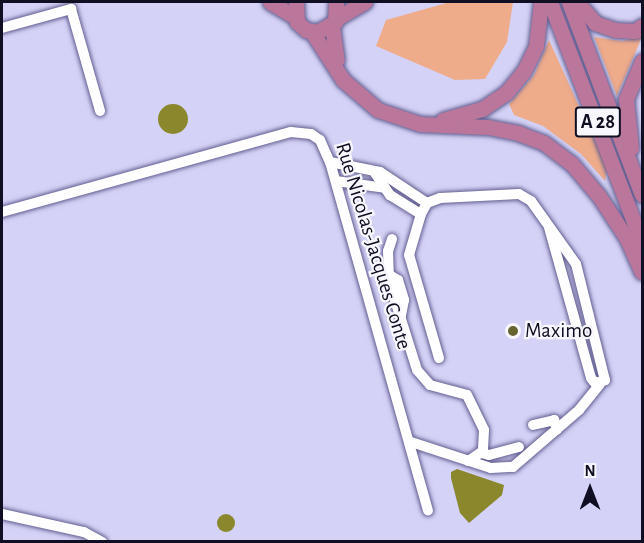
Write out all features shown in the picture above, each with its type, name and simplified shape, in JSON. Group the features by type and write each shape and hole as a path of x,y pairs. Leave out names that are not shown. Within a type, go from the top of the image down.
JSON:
{"highway":[{"path":"270,2 296,9 301,27 312,32 338,74 363,100 378,110 420,124 518,133 562,156 599,196 627,239 642,272"},
{"path":"336,2 334,22 337,62 355,86 396,113 438,121 482,109 506,93 524,71 536,46 541,2"},
{"path":"312,32 334,22 365,2"},
{"name":"A 28","path":"550,2 642,243"},
{"name":"A 28","path":"569,2 642,195"},
{"path":"577,2 596,23 615,30 635,31 642,26"},
{"path":"642,61 627,99 629,139 642,186"}],"street":[{"path":"2,28 71,9 100,111"},
{"name":"Rue Nicolas-Jacques Conte","path":"2,212 291,132 311,134 320,140 336,181 416,458 428,510"},
{"path":"330,162 373,170 427,203"},
{"path":"373,170 390,195 421,214"},
{"path":"336,181 385,188"},
{"path":"411,442 491,468 513,467 557,430 607,375 576,264 526,195 441,198 427,203 421,214 410,260 439,358"},
{"path":"549,228 591,378 600,384"},
{"path":"392,239 388,274 400,320 417,370 425,380 436,387 463,393 472,402 484,430 481,453"},
{"path":"388,259 410,260"},
{"path":"533,425 554,420 557,430"},
{"path":"468,461 481,453 489,455 519,447"},
{"path":"416,458 440,451"},
{"path":"2,514 84,532 102,542"}],"shaded area":[{"path":"450,2 513,2 507,42 485,79 455,80 376,46 386,20"},
{"path":"594,37 622,41 642,37 617,96"},
{"path":"549,40 607,168 605,181 581,154 543,126 514,115 509,104 534,75"},
{"path":"173,104 184,108 188,119 184,130 173,134 162,130 158,119 162,108"},
{"path":"457,469 504,485 502,495 469,523 460,513 451,478 451,472"},
{"path":"226,514 232,517 235,523 232,529 226,532 220,529 217,523 220,517"}],"place":[{"name":"Maximo","path":"513,331"}]}
